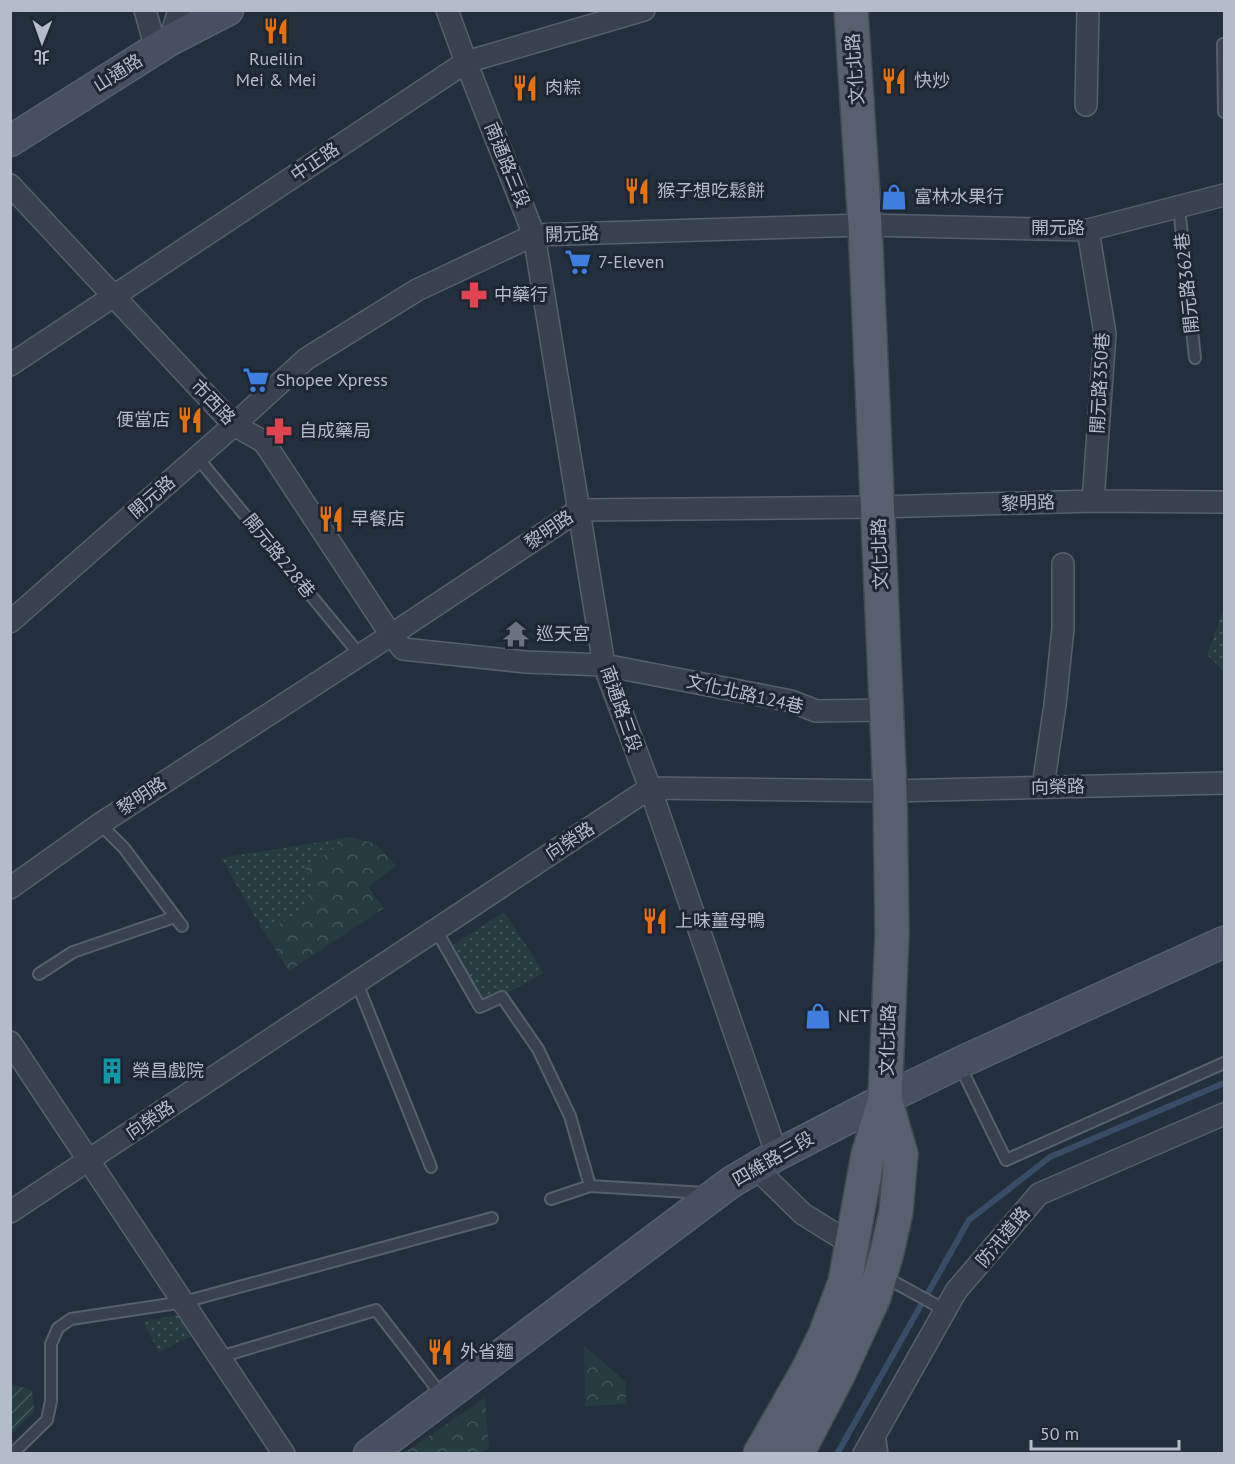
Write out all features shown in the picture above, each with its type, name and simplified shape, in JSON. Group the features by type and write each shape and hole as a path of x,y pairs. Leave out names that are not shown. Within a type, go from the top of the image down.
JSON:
{"main road":[{"name":"文化北路","path":"760,1454 808,1370 825,1335 845,1282 868,1155 885,1099 892,934 890,791 865,225 851,10"},
{"name":"文化北路","path":"797,1454 838,1375 874,1297 896,1212 901,1154 885,1099"}],"street":[{"path":"145,10 163,45"},
{"path":"163,45 179,10"},
{"name":"山通路","path":"10,141 163,45 228,10"},
{"name":"南通路三段","path":"447,10 534,235 604,664 650,788 767,1161"},
{"name":"中正路","path":"10,365 466,62 644,10"},
{"path":"1086,105 1088,10"},
{"name":"市西路","path":"10,185 234,425 264,442 391,635"},
{"name":"開元路","path":"10,622 306,359 417,291 534,235 865,225 1088,230 1224,195"},
{"name":"開元路350巷","path":"1088,230 1105,334 1093,501"},
{"name":"黎明路","path":"10,888 100,824 579,510 878,507 1093,501 1224,502"},
{"path":"1043,787 1063,628 1063,564"},
{"name":"文化北路124巷","path":"391,635 403,649 526,662 604,664 791,701 816,711 887,710"},
{"name":"向榮路","path":"10,1212 650,788 890,791 1224,783"},
{"name":"四維路三段","path":"369,1454 730,1183 885,1099 1224,942"},
{"path":"10,1042 283,1453"},
{"name":"防汛道路","path":"864,1454 956,1291 1039,1194 1224,1114"},
{"path":"767,1161 803,1214 853,1245"}],"lane":[{"path":"1223,44 1224,112"},
{"name":"開元路362巷","path":"1179,207 1195,358"},
{"name":"開元路228巷","path":"197,457 360,655"},
{"path":"39,974 73,952 178,922 124,848 100,824"},
{"path":"436,930 480,1007 502,997 538,1049 570,1116 590,1186"},
{"path":"357,983 431,1167"},
{"path":"959,1063 1006,1161 1224,1063"},
{"path":"551,1199 590,1186 716,1194"},
{"path":"12,1454 47,1420 51,1401 51,1344 57,1328 71,1319 184,1302 492,1218"},
{"path":"880,1275 945,1310"},
{"path":"220,1357 376,1310 444,1397"},
{"path":"879,1428 882,1454"}],"green space":[{"path":"1224,608 1224,671 1207,655"},
{"path":"351,837 306,868 320,887 311,907 264,932 221,858"},
{"path":"351,837 376,844 396,866 368,887 384,908 289,971 264,932 310,907 304,899 319,887 305,868"},
{"path":"504,912 544,973 484,1005 453,945"},
{"path":"177,1315 192,1336 159,1352 143,1322"},
{"path":"584,1346 626,1382 626,1404 585,1406"},
{"path":"11,1384 32,1390 34,1412 11,1434"},
{"path":"485,1398 489,1449 477,1453 404,1453"}],"waterway":[{"path":"837,1454 969,1220 1050,1157 1224,1083"}],"place":[{"name":"Rueilin Mei & Mei","path":"276,31"},
{"name":"快炒","path":"894,81"},
{"name":"肉粽","path":"525,88"},
{"name":"猴子想吃鬆餅","path":"637,191"},
{"name":"富林水果行","path":"894,197"},
{"name":"7-Eleven","path":"578,262"},
{"name":"中藥行","path":"474,295"},
{"name":"Shopee Xpress","path":"256,380"},
{"name":"便當店","path":"190,420"},
{"name":"自成藥局","path":"279,431"},
{"name":"早餐店","path":"331,519"},
{"name":"巡天宮","path":"516,634"},
{"name":"上味薑母鴨","path":"655,921"},
{"name":"NET","path":"818,1016"},
{"name":"榮昌戲院","path":"112,1071"},
{"name":"外省麵","path":"440,1352"}]}
